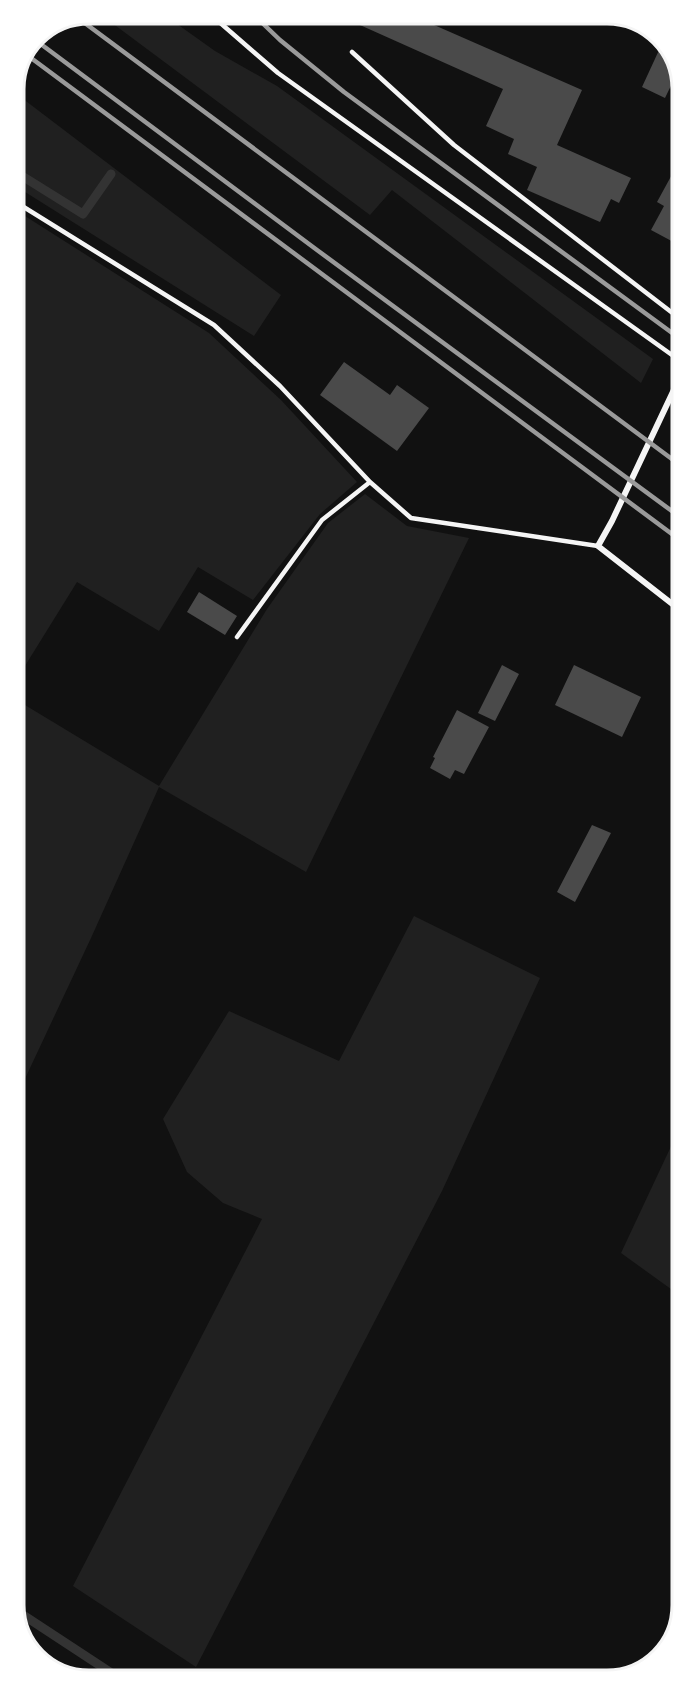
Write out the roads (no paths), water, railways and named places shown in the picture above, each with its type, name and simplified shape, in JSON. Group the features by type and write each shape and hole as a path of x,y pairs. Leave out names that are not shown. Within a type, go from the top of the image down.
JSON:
{"street":[{"path":"672,394 598,546 672,604"}],"lane":[{"path":"222,24 278,73 672,355"},
{"path":"352,52 454,146 672,313"},
{"path":"24,207 214,326 280,386 370,482 411,518 598,546"},
{"path":"237,637 322,519 370,482"}],"waterway":[{"path":"24,177 83,214 111,174"},
{"path":"25,1616 107,1670"}],"railway":[{"path":"86,24 672,459"},
{"path":"263,24 344,92 672,333"},
{"path":"42,45 672,511"},
{"path":"32,59 672,534"}]}
